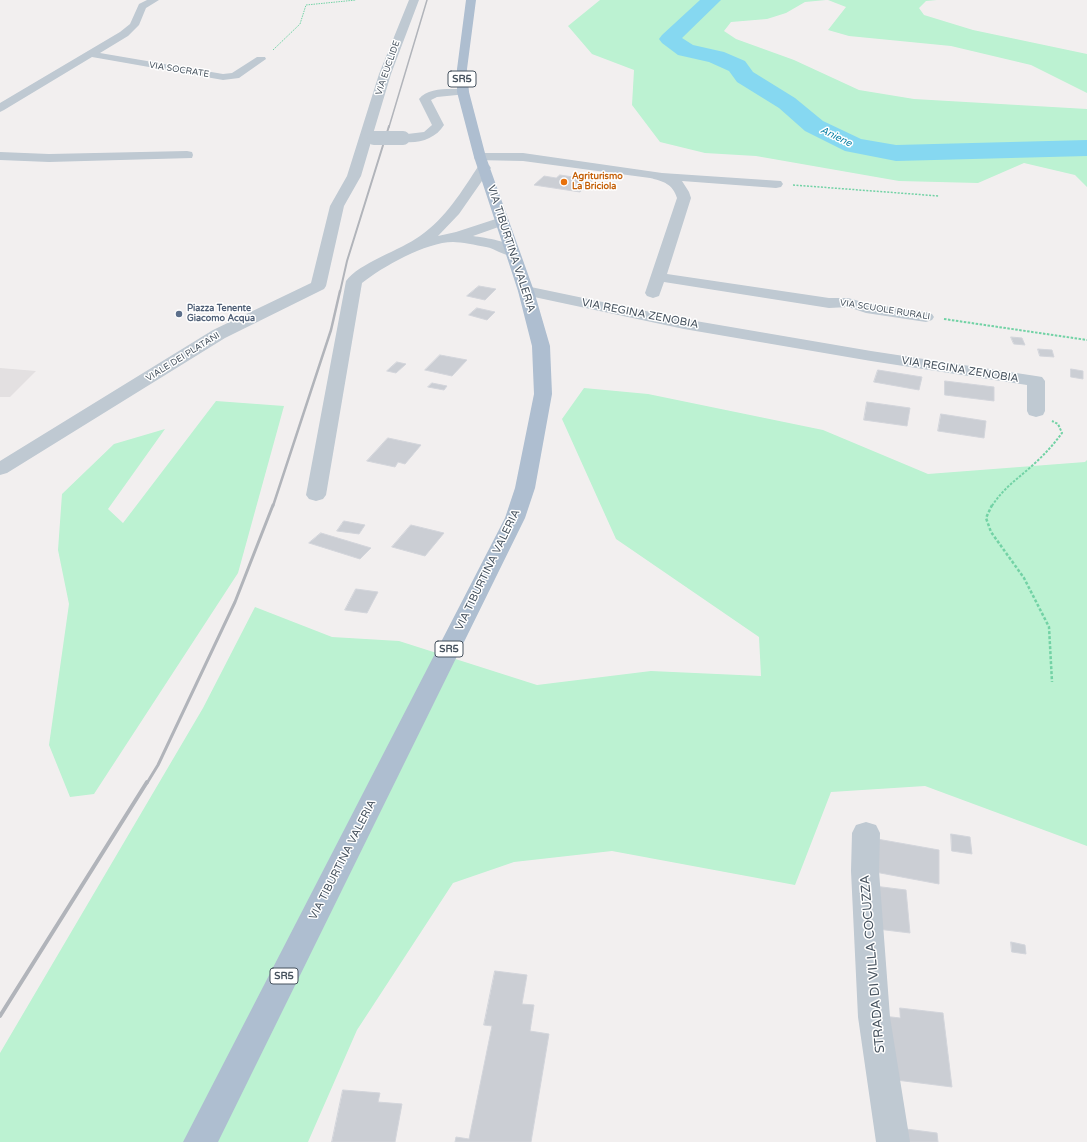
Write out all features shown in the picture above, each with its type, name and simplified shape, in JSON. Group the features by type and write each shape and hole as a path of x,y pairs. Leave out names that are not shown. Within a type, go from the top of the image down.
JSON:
{"main road":[{"name":"VIA TIBURTINA VALERIA","path":"200,1142 515,518 525,488 544,394 541,346 526,291 482,162 463,92 462,69 471,0"}],"street":[{"path":"0,108 124,34 134,25 142,6 154,0"},
{"name":"VIA EUCLIDE","path":"370,138 385,74 414,0"},
{"name":"VIA SOCRATE","path":"91,54 223,77 235,76 261,58"},
{"path":"370,138 404,138 426,136 435,132 438,125 425,99 434,94 463,92"},
{"name":"VIALE DEI PLATANI","path":"0,469 219,334 318,286 337,206 354,176 370,138"},
{"path":"3,157 49,158 187,155"},
{"path":"440,233 465,197 482,162 523,157 664,176 776,184"},
{"path":"652,293 659,277 684,198 683,191 679,185 664,176"},
{"path":"316,494 354,281 366,270 440,233 471,215 483,215 502,221"},
{"path":"440,233 460,236 502,221"},
{"path":"440,233 456,239 476,240 491,243 512,252"},
{"name":"VIA SCUOLE RURALI","path":"659,277 829,303 835,302 860,305 866,308 926,317"},
{"name":"VIA REGINA ZENOBIA","path":"526,291 700,326 871,356 1036,381 1036,411"},
{"name":"STRADA DI VILLA COCUZZA","path":"866,833 865,871 874,1017 893,1142"}],"path":[{"path":"261,58 287,37 302,20 303,11 306,5 356,0"},
{"path":"776,184 939,196"},
{"name":"VIA SCUOLE RURALI","path":"926,317 1087,340"},
{"path":"1036,411 1058,424 1062,433 1052,446 1034,464 999,494 988,511 986,518 991,532 1024,578 1049,627 1052,682"}],"shaded area":[{"path":"0,368 36,371 10,397 0,397"}],"green space":[{"path":"600,0 826,0 805,2 786,13 767,19 731,22 724,31 736,39 794,60 859,90 914,99 1087,109 1087,187 1075,175 1024,163 978,183 899,181 756,156 705,153 660,142 632,105 634,70 592,54 568,26"},
{"path":"828,0 937,0 926,1 919,8 924,15 973,30 1087,54 1087,93 1031,65 951,46 849,36 828,30 846,7"},
{"path":"584,388 648,394 823,430 928,474 1085,462 1087,460 1087,846 925,786 831,792 795,885 612,851 514,862 453,883 357,1030 308,1142 0,1142 0,1053 203,708 255,607 332,637 399,641 537,685 651,671 761,676 759,637 616,539 562,419"},
{"path":"216,401 284,406 238,573 94,794 70,797 49,745 69,604 58,550 62,494 114,444 165,429 108,509 123,523"}],"building":[{"name":"Agriturismo La Briciola","path":"560,175 593,180 580,192 534,185 544,176 556,178"},
{"path":"479,286 496,289 485,300 467,296"},
{"path":"477,308 495,312 487,320 469,315"},
{"path":"1011,337 1022,338 1025,345 1014,344"},
{"path":"1038,349 1052,350 1054,357 1040,356"},
{"path":"440,355 467,360 452,376 425,370"},
{"path":"397,362 406,364 396,373 387,371"},
{"path":"1071,369 1083,371 1083,379 1071,377"},
{"path":"878,370 922,377 919,390 874,382"},
{"path":"945,381 994,387 994,401 945,395"},
{"path":"432,383 447,386 444,390 428,387"},
{"path":"867,402 910,408 907,426 864,420"},
{"path":"941,414 986,421 984,438 938,431"},
{"path":"388,438 421,445 405,464 398,462 395,467 367,461"},
{"path":"344,521 365,525 359,534 337,531"},
{"path":"411,525 444,533 425,556 392,547"},
{"path":"321,533 371,548 360,559 309,543"},
{"path":"356,589 378,592 367,613 345,610"},
{"path":"951,834 970,837 972,854 952,851"},
{"path":"877,839 939,850 939,884 875,872"},
{"path":"874,886 906,890 910,933 877,929"},
{"path":"1011,942 1025,945 1026,954 1012,952"},
{"path":"495,971 527,975 522,1004 534,1005 530,1031 549,1034 531,1142 455,1142 456,1137 469,1139 492,1026 484,1025"},
{"path":"900,1008 943,1013 952,1087 888,1079 883,1016 900,1018"},
{"path":"343,1090 380,1093 378,1102 402,1104 395,1142 332,1142"},
{"path":"898,1128 937,1133 938,1142 899,1142"}],"waterway":[{"name":"Aniene","path":"711,0 669,39 686,50 716,57 737,66 745,77 787,103 814,126 854,146 896,153 1087,148"}],"railway":[{"path":"389,127 427,0"},
{"path":"340,292 347,261 389,126"},
{"path":"273,506 331,330 340,291"},
{"path":"147,783 158,765 235,602 273,505"},
{"path":"0,1016 147,782"}],"place":[{"name":"Agriturismo La Briciola","path":"564,182"},
{"name":"Piazza Tenente Giacomo Acqua","path":"179,314"}]}
